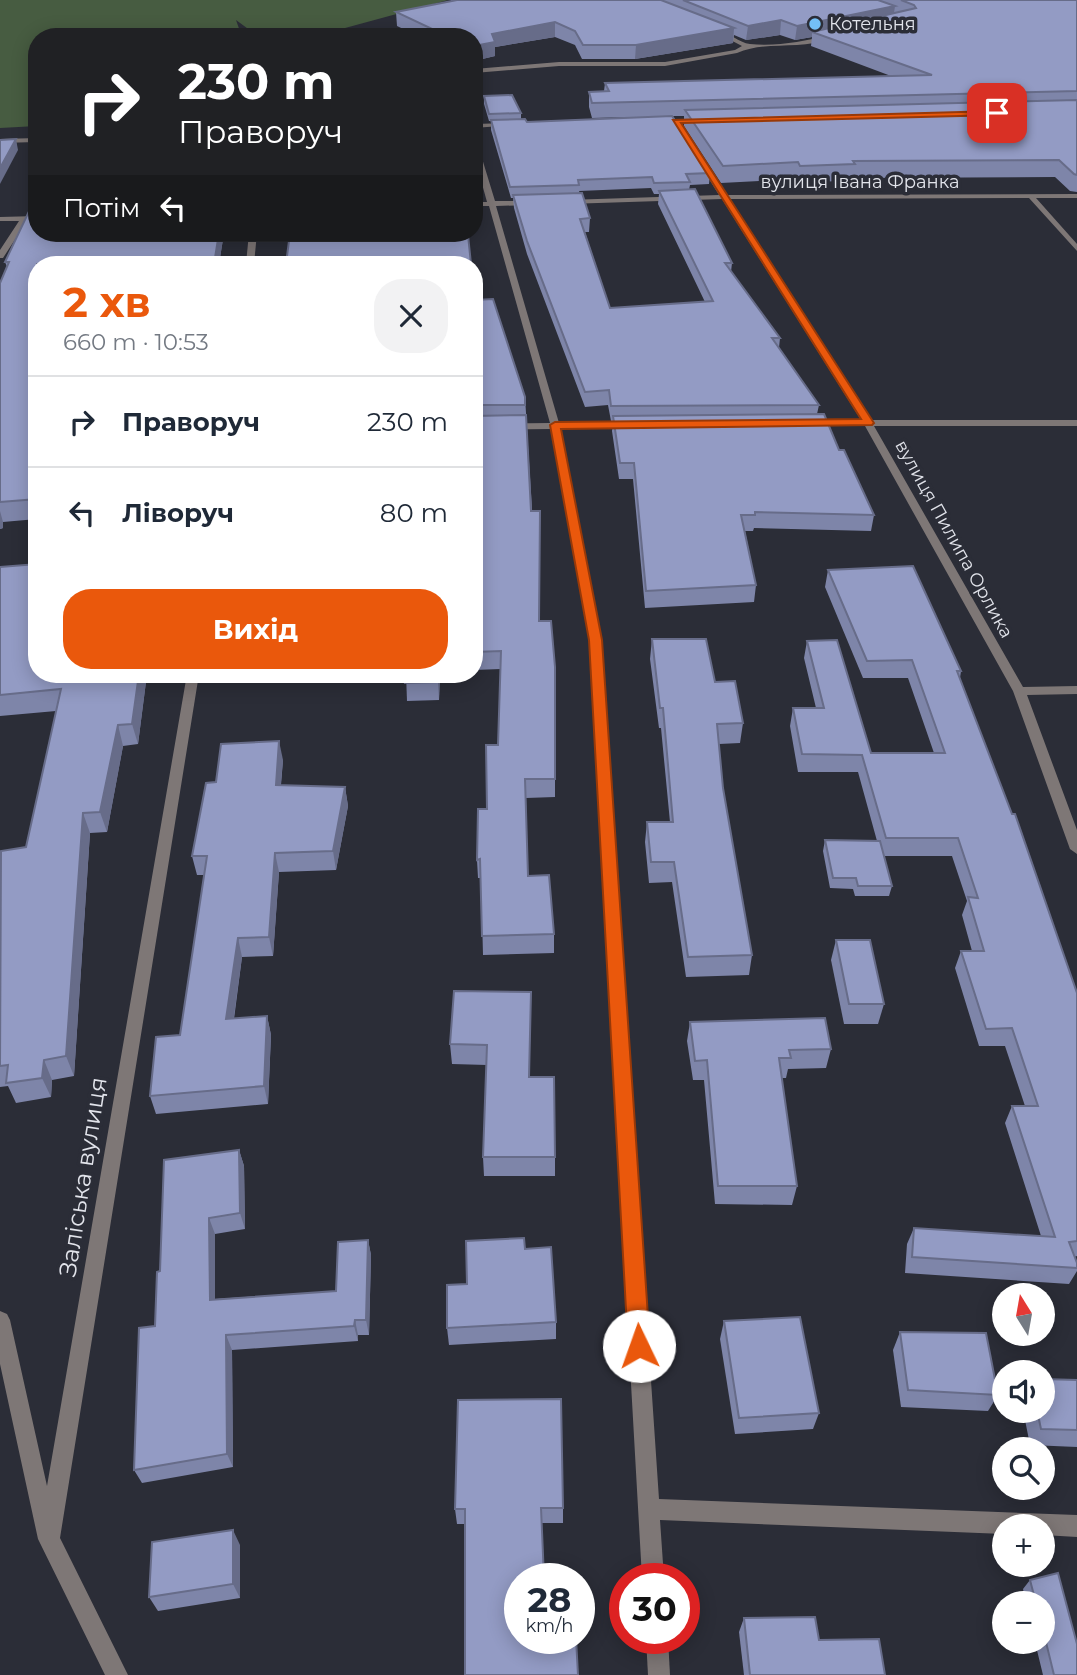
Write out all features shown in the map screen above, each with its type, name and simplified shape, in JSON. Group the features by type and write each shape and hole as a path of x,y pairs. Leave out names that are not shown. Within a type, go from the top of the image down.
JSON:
{"street":[{"path":"712,29 746,46"},
{"path":"483,70 559,65 665,64 737,51 746,46 794,45 834,37"},
{"path":"483,126 514,125"},
{"path":"0,141 28,139"},
{"name":"вулиця Пилипа Орлика","path":"689,143 868,423 1019,691 1077,849"},
{"path":"483,175 555,425 595,640 652,1563"},
{"name":"вулиця Івана Франка","path":"559,202 724,197 1077,196"},
{"path":"1032,198 1077,249"},
{"path":"483,204 546,202"},
{"path":"0,219 28,219"},
{"path":"0,256 24,219"},
{"path":"800,423 1077,423"},
{"path":"483,428 637,425"},
{"name":"Заліська вулиця","path":"49,1539 192,683"},
{"path":"1019,691 1077,690"},
{"path":"0,1320 49,1539 117,1675"},
{"path":"649,1509 1077,1526"},
{"path":"658,1654 659,1675"}],"green space":[{"path":"0,0 448,0 345,28 247,28 236,20 239,28 28,28 28,126 0,128"}],"building":[{"path":"457,0 661,0 734,28 636,45 583,45 575,31 555,22 492,34 495,42 483,44 483,28 430,28 396,12"},
{"path":"683,0 878,0 895,6 797,26 781,20 748,26"},
{"path":"901,0 1077,0 1077,91 592,103 589,92 609,91 605,83 932,75 812,32 916,8"},
{"path":"512,95 521,113 489,114 484,96"},
{"path":"1077,100 1077,175 1059,160 853,161 855,164 800,166 798,162 723,166 685,110"},
{"path":"672,116 710,173 686,174 690,182 654,183 652,177 578,180 579,185 510,187 491,120 525,119 527,122"},
{"path":"16,139 0,168 0,140"},
{"path":"695,189 732,263 725,263 780,338 772,338 819,405 611,406 609,390 585,392 527,241 513,195 582,193 590,218 580,219 610,308 713,301 659,191"},
{"path":"28,213 28,242 218,242 215,256 28,256 28,500 0,502 0,283 9,262 5,262"},
{"path":"289,242 469,242 470,256 287,256"},
{"path":"493,299 525,397 525,405 483,405 483,300"},
{"path":"824,414 839,450 844,450 874,515 755,512 755,515 741,515 756,585 646,591 634,463 620,463 613,416"},
{"path":"526,415 531,511 540,511 539,621 551,621 555,667 555,779 525,779 528,876 549,875 554,934 482,936 480,859 477,860 478,809 487,809 486,745 498,745 501,651 483,652 483,416"},
{"path":"28,565 28,683 138,683 132,724 118,725 100,812 83,813 66,1056 44,1060 42,1078 6,1083 8,1065 0,1066 1,851 26,847 61,689 0,695 0,567"},
{"path":"913,566 961,671 957,671 1012,814 1015,814 1077,993 1077,1241 1069,1242 1077,1268 912,1257 914,1228 1055,1237 1012,1106 1038,1106 1012,1028 986,1029 961,951 984,951 968,897 978,898 958,838 886,838 862,755 802,754 793,708 824,708 807,641 837,640 871,753 945,753 912,660 867,661 828,570"},
{"path":"652,639 706,639 715,682 735,681 743,723 717,724 723,788 752,955 688,957 674,862 651,862 647,822 673,822 663,708 660,708"},
{"path":"279,741 276,785 345,787 333,851 275,853 269,937 238,938 226,1019 267,1016 264,1086 150,1096 156,1037 180,1035 207,856 192,856 206,783 216,782 221,744"},
{"path":"825,840 880,841 892,886 858,886 856,878 833,878"},
{"path":"836,940 870,940 884,1004 849,1004"},
{"path":"454,991 531,992 529,1077 554,1077 555,1157 483,1157 487,1045 450,1044"},
{"path":"825,1018 831,1049 789,1050 791,1058 779,1058 797,1186 718,1186 707,1060 695,1061 690,1022"},
{"path":"239,1150 240,1213 209,1218 210,1300 336,1291 338,1242 368,1240 366,1320 355,1320 354,1326 226,1335 227,1454 134,1470 139,1328 155,1326 164,1160"},
{"path":"524,1238 525,1249 551,1247 556,1322 447,1328 447,1285 467,1284 466,1241"},
{"path":"800,1317 819,1413 739,1418 724,1321"},
{"path":"900,1332 986,1333 992,1364 992,1395 908,1390"},
{"path":"1055,1379 1077,1380 1077,1430 1041,1429 1040,1423 1055,1423"},
{"path":"561,1399 563,1508 541,1508 543,1563 504,1563 504,1654 577,1654 578,1675 465,1675 465,1509 455,1509 458,1400"},
{"path":"233,1530 233,1584 149,1597 152,1542"},
{"path":"1058,1573 1077,1644 1077,1675 1054,1675 1049,1654 1055,1654 1055,1591 1033,1591 1030,1580 1055,1577"},
{"path":"815,1617 819,1640 879,1639 885,1675 750,1675 744,1618"}],"place":[{"name":"Котельня","path":"815,24"}],"route":[{"path":"639,1346 595,640 555,425 868,423 676,121 997,113"}]}
